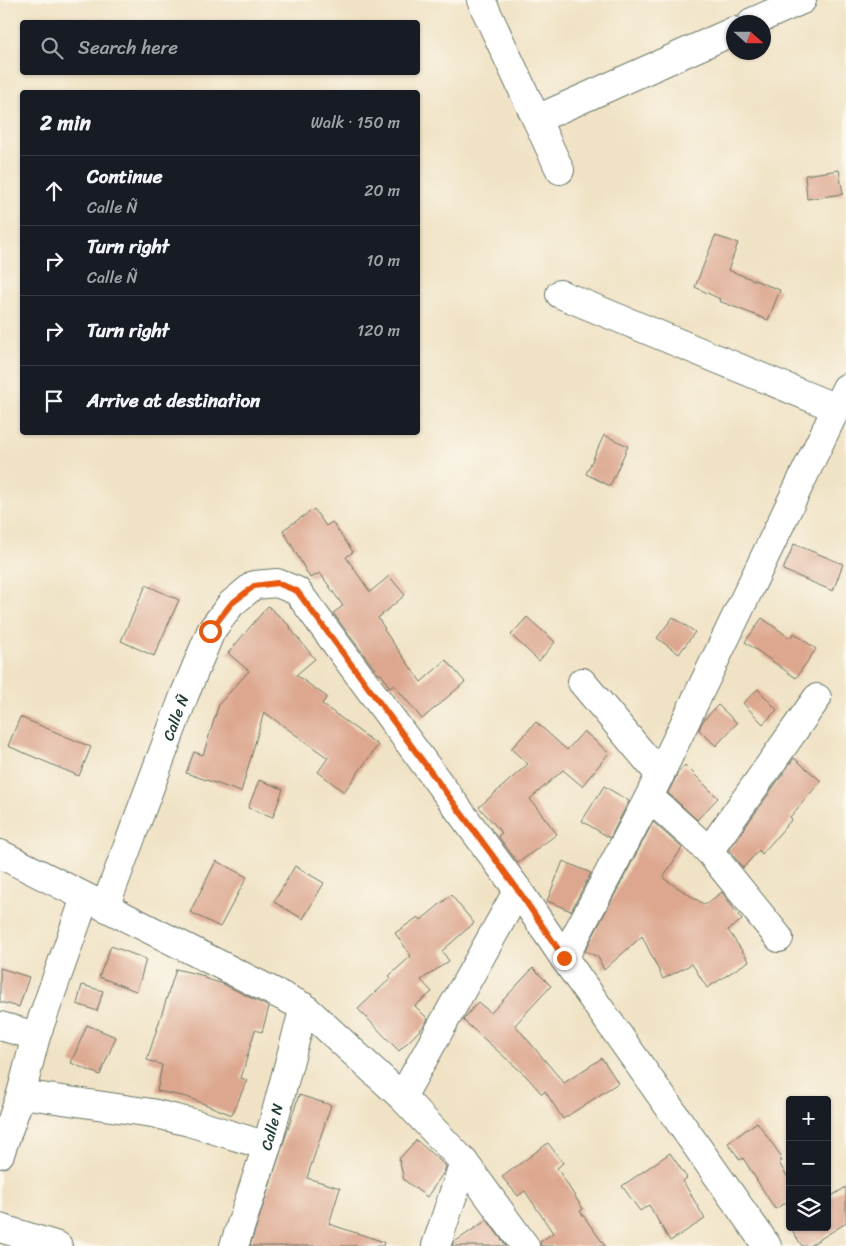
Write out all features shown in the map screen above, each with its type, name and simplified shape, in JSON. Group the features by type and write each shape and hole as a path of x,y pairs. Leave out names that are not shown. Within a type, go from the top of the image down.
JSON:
{"street":[{"path":"481,0 560,170"},
{"path":"768,15 802,0"},
{"path":"537,119 726,35"},
{"path":"560,294 841,398 654,786 564,958"},
{"name":"Calle Ñ","path":"0,1154 20,1094 36,1036 184,696 210,631 231,604 254,586 277,583 297,591 518,890"},
{"path":"582,682 654,786 779,938"},
{"path":"709,851 817,698"},
{"path":"0,854 304,1007 402,1097 464,1162 525,1246"},
{"path":"402,1097 518,890 767,1246"},
{"name":"Calle N","path":"234,1246 266,1146 304,1007"},
{"path":"0,1026 36,1036"},
{"path":"20,1094 152,1113 189,1122 266,1146"},
{"path":"436,1246 464,1162"},
{"path":"0,1228 58,1246"}],"building":[{"path":"839,170 843,194 807,199 805,175"},
{"path":"715,236 738,243 728,270 780,290 768,320 719,301 720,299 695,287"},
{"path":"604,435 628,446 610,486 586,474"},
{"path":"314,509 326,526 332,522 353,552 346,557 370,592 389,576 405,595 378,618 384,630 421,682 446,660 465,682 422,719 394,685 390,688 381,674 379,675 333,613 343,606 320,573 310,578 283,530"},
{"path":"794,544 843,564 833,591 783,570"},
{"path":"146,585 179,600 154,656 121,641"},
{"path":"268,606 291,627 315,659 296,675 327,697 322,704 378,745 344,792 318,772 328,758 264,712 241,792 186,773 194,752 203,755 219,704 249,671 228,653"},
{"path":"527,617 555,642 539,661 511,635"},
{"path":"673,617 695,632 679,654 657,638"},
{"path":"762,618 790,638 794,633 816,649 796,678 745,642"},
{"path":"758,689 777,710 763,724 743,703"},
{"path":"718,705 737,723 716,746 699,730 702,722"},
{"path":"20,717 91,747 79,776 8,746"},
{"path":"536,722 567,750 584,731 609,753 582,786 563,770 530,799 557,834 518,863 498,836 502,833 479,807 528,764 511,749"},
{"path":"794,758 821,781 762,854 759,850 743,868 729,850"},
{"path":"685,765 718,798 697,820 668,793 678,773"},
{"path":"259,780 283,789 273,817 248,808"},
{"path":"604,786 629,801 610,838 582,821"},
{"path":"653,822 682,848 663,878 705,905 722,892 742,920 728,930 749,961 707,988 692,964 663,979 642,936 604,970 598,957 585,951"},
{"path":"216,861 247,877 220,927 190,912"},
{"path":"563,861 591,873 571,911 547,901"},
{"path":"295,866 324,883 303,919 274,902"},
{"path":"451,895 474,923 442,951 449,961 421,980 432,992 415,1006 428,1019 423,1027 399,1051 358,1009 411,956 395,933 418,917 421,920"},
{"path":"111,946 146,959 136,991 99,977"},
{"path":"0,968 29,977 19,1007 0,1002"},
{"path":"533,968 551,986 515,1025 564,1083 602,1058 618,1083 563,1119 545,1091 542,1094 526,1076 463,1020 478,1002 491,1013"},
{"path":"176,969 205,976 204,978 223,984 269,1007 262,1032 255,1030 241,1078 247,1080 232,1115 187,1097 157,1091 162,1065 147,1060"},
{"path":"82,985 103,991 97,1011 77,1004"},
{"path":"87,1025 116,1037 100,1075 71,1063"},
{"path":"299,1095 331,1105 307,1178 340,1188 329,1224 384,1242 383,1246 250,1246"},
{"path":"757,1122 781,1156 779,1158 782,1161 779,1163 786,1174 786,1202 775,1209 743,1158 740,1160 728,1143"},
{"path":"416,1140 446,1166 427,1197 404,1180 399,1159"},
{"path":"548,1143 563,1163 557,1168 583,1209 580,1211 605,1246 540,1246 540,1242 553,1233 525,1191 518,1196 502,1177"},
{"path":"670,1153 687,1178 683,1181 705,1219 670,1241 649,1205 640,1211 622,1186"},
{"path":"846,1187 846,1223 809,1246 802,1246 793,1231 831,1231 831,1196"},
{"path":"487,1220 506,1246 452,1246 453,1243"}],"route":[{"path":"210,631 231,604 254,586 277,583 297,591 518,890 564,958"}]}
